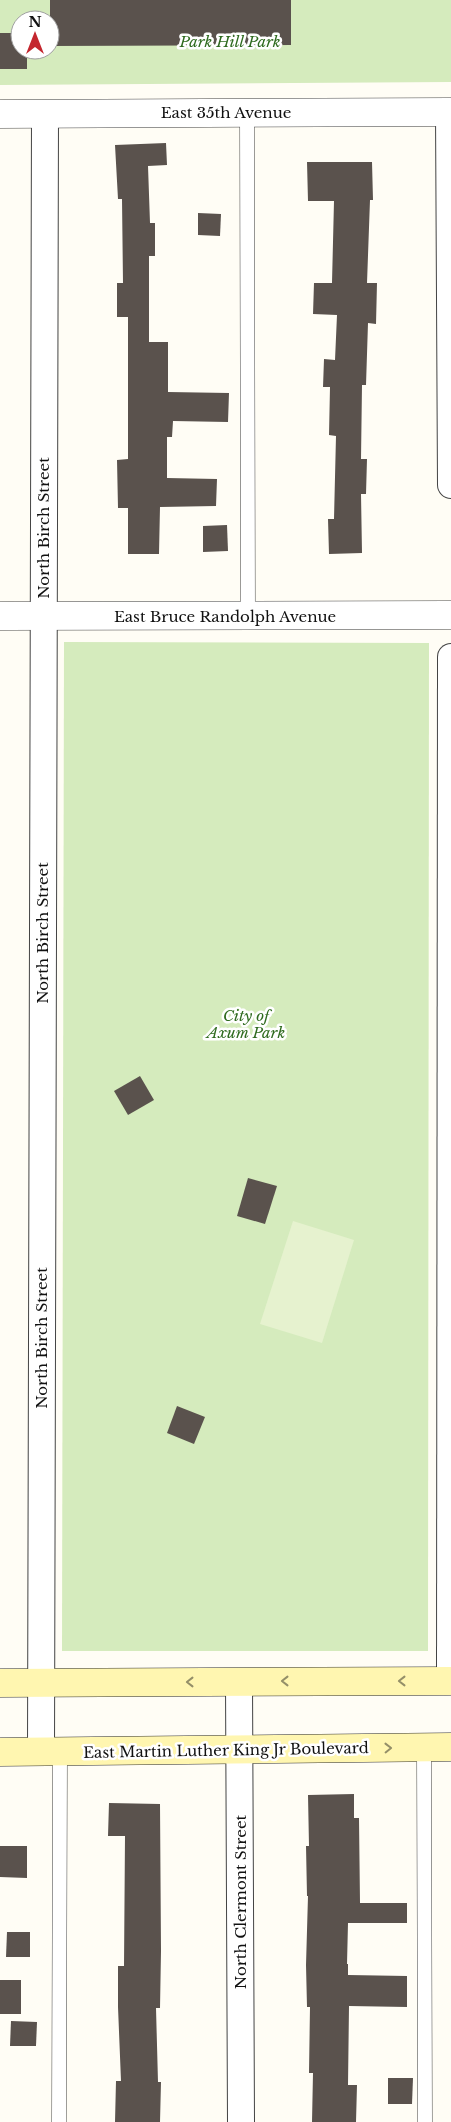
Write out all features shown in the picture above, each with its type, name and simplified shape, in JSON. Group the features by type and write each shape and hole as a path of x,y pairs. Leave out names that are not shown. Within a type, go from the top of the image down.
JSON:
{"main road":[{"path":"0,1683 450,1681"},
{"name":"East Martin Luther King Jr Boulevard","path":"0,1752 451,1747"}],"street":[{"name":"East 35th Avenue","path":"0,114 450,112"},
{"path":"450,112 451,485"},
{"name":"North Birch Street","path":"45,114 40,1683 50,1752"},
{"name":"East Bruce Randolph Avenue","path":"0,616 451,615"},
{"path":"450,1681 451,657"},
{"name":"North Clermont Street","path":"239,1682 241,2122"}],"lane":[{"path":"247,112 248,616"},
{"path":"424,1747 425,2122"},
{"path":"50,1752 59,2122"}],"green space":[{"name":"Park Hill Park","path":"0,0 451,0 451,82 0,85"},
{"name":"City of Axum Park","path":"64,642 429,643 428,1651 62,1651"},
{"path":"293,1221 354,1240 322,1343 260,1324"}],"building":[{"path":"50,0 291,0 291,45 60,46 60,10 50,10"},
{"path":"0,33 10,33 10,60 27,60 27,69 0,69"},
{"path":"166,143 167,165 148,166 150,223 155,223 155,256 149,256 149,342 168,342 168,392 229,393 228,422 173,421 172,437 167,437 167,478 217,479 216,506 160,507 159,554 128,554 128,508 118,508 117,460 128,459 128,317 117,317 117,283 123,283 122,199 118,199 115,145"},
{"path":"307,162 372,162 373,200 370,200 367,283 377,283 376,324 368,323 366,385 362,385 361,459 367,459 366,494 361,494 362,553 329,554 328,519 334,519 336,436 329,435 330,387 323,387 324,359 335,360 337,315 313,314 314,283 332,283 334,201 308,201"},
{"path":"198,213 221,214 220,236 198,235"},
{"path":"227,525 228,551 203,552 203,526"},
{"path":"140,1076 154,1100 128,1115 114,1091"},
{"path":"248,1178 277,1186 265,1224 237,1216"},
{"path":"177,1406 205,1417 194,1444 167,1433"},
{"path":"354,1794 354,1818 359,1818 360,1903 407,1903 407,1923 348,1923 348,1975 407,1976 407,2007 349,2006 348,2085 357,2085 356,2122 312,2122 313,2073 309,2073 310,2007 307,2007 306,1965 308,1896 306,1846 309,1846 308,1795"},
{"path":"109,1803 160,1804 160,2008 156,2008 158,2082 161,2082 160,2122 115,2122 116,2081 121,2081 118,1966 124,1966 125,1836 108,1836"},
{"path":"0,1846 27,1846 27,1878 0,1877"},
{"path":"7,1932 30,1932 30,1957 6,1957"},
{"path":"0,1980 21,1980 21,2014 0,2014"},
{"path":"11,2021 37,2022 36,2046 10,2046"},
{"path":"388,2078 413,2078 412,2104 388,2104"}]}
